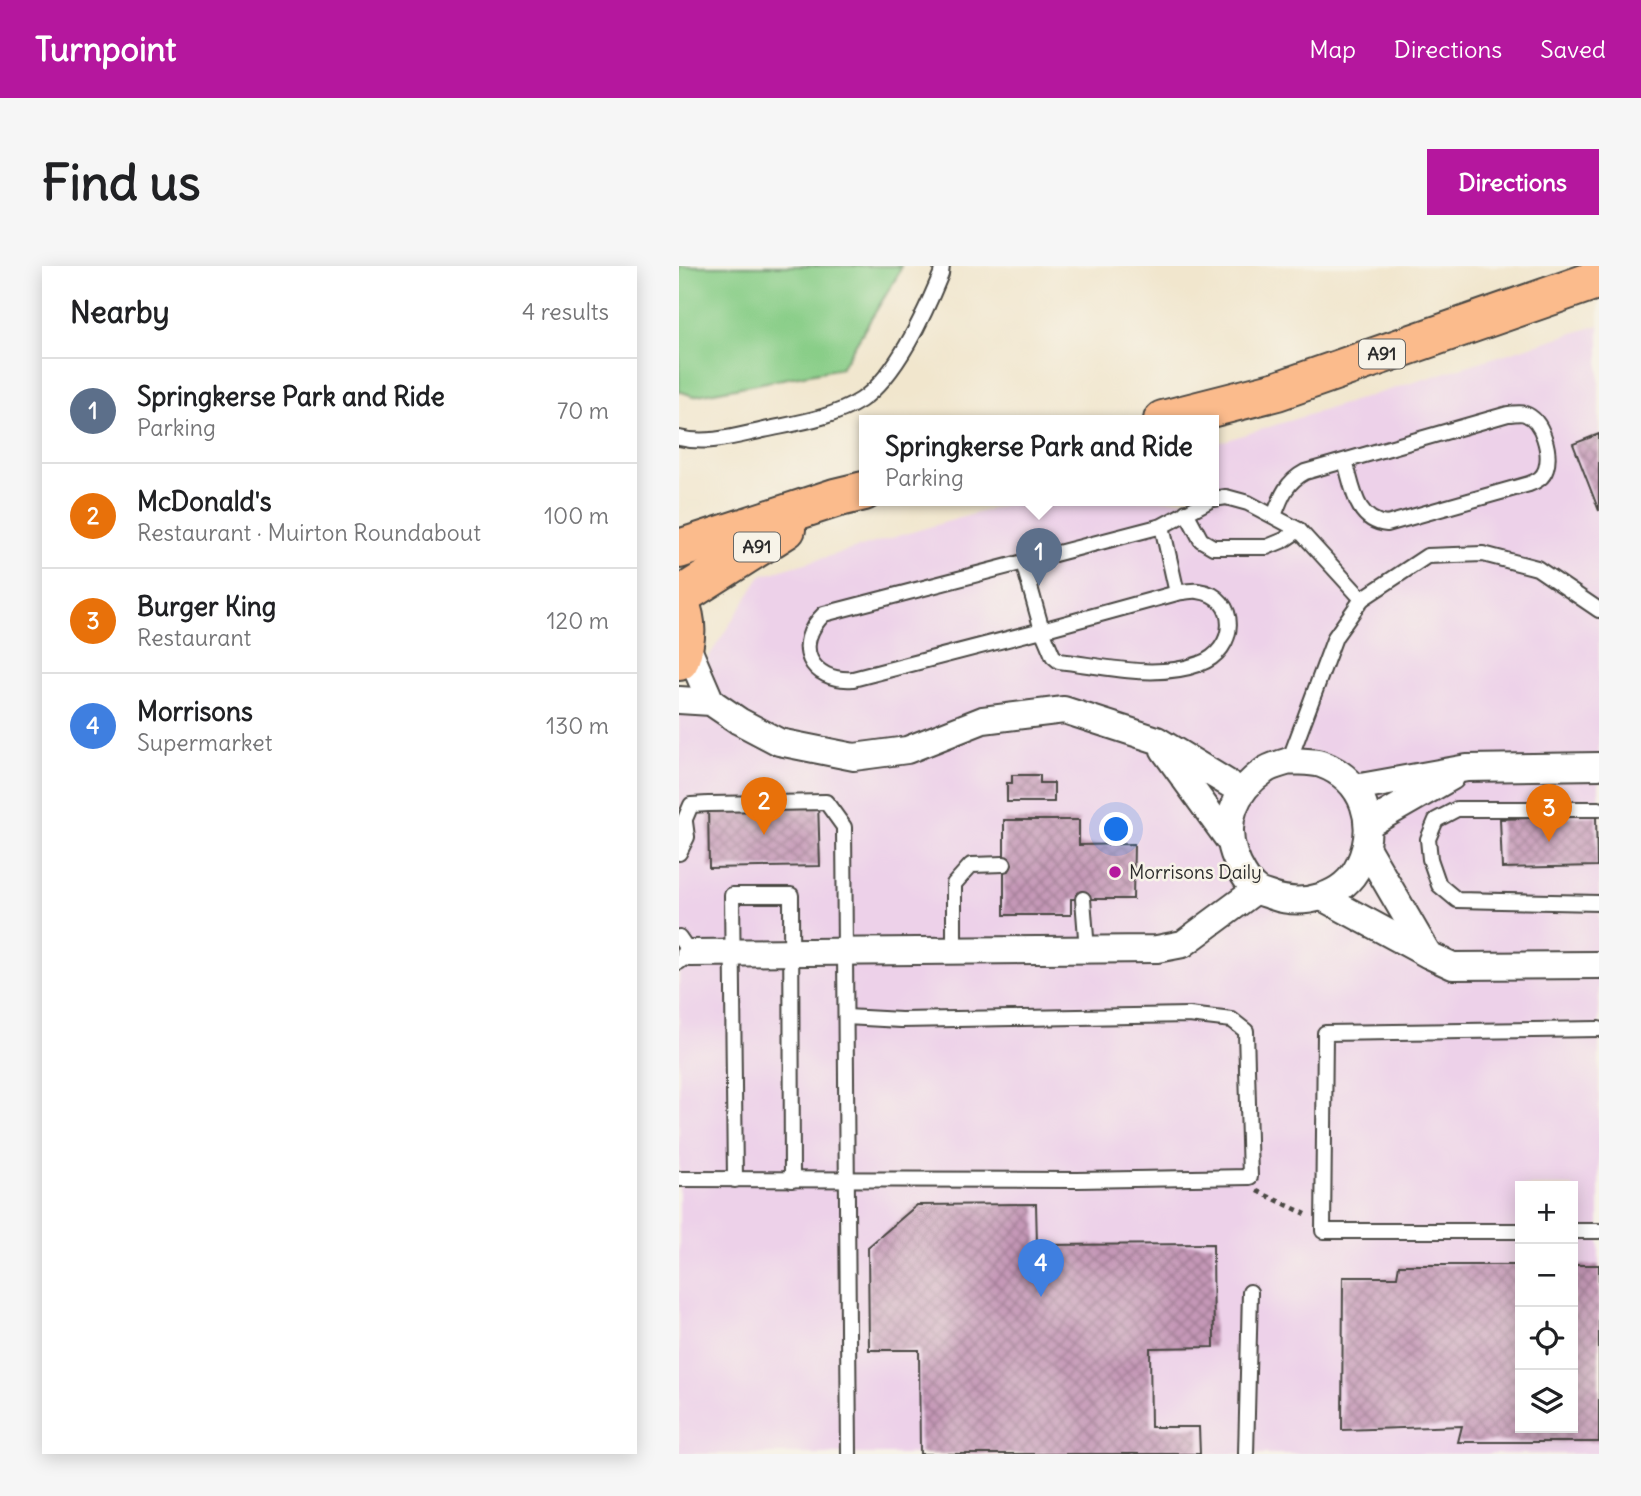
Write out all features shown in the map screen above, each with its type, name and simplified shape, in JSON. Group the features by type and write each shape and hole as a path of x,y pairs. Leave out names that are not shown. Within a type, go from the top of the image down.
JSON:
{"main road":[{"name":"A91","path":"1183,415 1277,391 1599,279"},
{"name":"A91","path":"679,549 850,495"},
{"name":"A91","path":"682,651 685,619 679,599 850,495"}],"street":[{"path":"682,651 711,702 779,742 854,757 907,750 983,720 1065,710 1157,740 1241,791"},
{"path":"679,700 711,702"},
{"path":"1157,740 1229,841 1238,865 1256,890 1283,900 1298,901 1322,897 1343,886 1357,871 1368,836 1366,810 1355,789 1341,774 1319,763 1289,761 1265,769 1241,791 1230,816 1229,841"},
{"path":"1355,789 1467,768 1599,766"},
{"path":"1368,836 1467,768"},
{"path":"1368,836 1429,955"},
{"path":"683,951 1157,949 1183,944 1256,890"},
{"path":"1322,897 1453,966 1599,965"}],"lane":[{"path":"679,438 698,443 750,433 821,418 860,400 881,383 921,322 942,266"},
{"path":"1273,516 1283,493 1293,479 1305,472 1508,414 1523,413 1535,419 1543,436 1548,458 1545,471 1539,480 1387,524 1375,523 1362,511 1345,461"},
{"path":"1219,498 1226,497 1248,503 1299,530 1362,599"},
{"path":"1023,562 1042,630 1053,656 1059,661 1158,672 1199,664 1219,653 1227,641 1230,627 1225,609 1215,598 1199,591 1177,593 1042,630 853,679 838,680 825,675 813,665 807,652 808,636 814,623 824,614 1023,562 1162,527 1199,506"},
{"path":"1186,512 1201,540 1213,547 1267,547 1299,530"},
{"path":"1162,527 1177,593"},
{"path":"1289,761 1335,637 1362,599 1427,556 1483,554 1537,568 1599,610"},
{"path":"679,833 691,804 826,802 844,827 849,1454"},
{"path":"1599,808 1457,809 1436,820 1428,839 1430,859 1439,885 1457,900 1599,903"},
{"path":"679,853 687,836 685,818"},
{"path":"954,951 954,884 971,865 1004,864"},
{"path":"734,1180 731,895 791,895 792,1180"},
{"path":"1083,899 1087,950"},
{"path":"679,1179 1077,1181 1250,1177 1246,1031 1231,1020 1189,1015 901,1020 846,1017"},
{"path":"1515,1231 1323,1231 1325,1033 1599,1029"},
{"path":"1578,1231 1599,1231"},
{"path":"1246,1454 1250,1292"}],"path":[{"path":"1228,1177 1323,1222"}],"shaded area":[{"path":"1599,325 1599,1454 679,1454 679,703 761,576 1001,506 1219,506 1219,442"}],"green space":[{"path":"679,266 901,266 841,368 693,396 679,391"}],"building":[{"path":"1599,434 1599,511 1573,444"},
{"path":"1012,775 1040,775 1040,783 1054,783 1054,802 1007,802 1007,783 1012,783"},
{"path":"818,802 820,866 709,868 708,804"},
{"path":"1596,816 1597,866 1502,868 1500,819"},
{"path":"1004,820 1079,820 1079,845 1134,844 1133,899 1071,899 1071,915 1004,915"},
{"path":"1036,1204 1037,1245 1213,1244 1214,1347 1150,1348 1151,1427 1199,1427 1200,1454 920,1454 919,1350 869,1350 868,1247 917,1205"},
{"path":"1399,1265 1515,1265 1515,1433 1578,1433 1578,1265 1599,1265 1599,1442 1458,1442 1462,1426 1342,1430 1343,1277 1397,1277"}],"place":[{"name":"Springkerse Park and Ride","path":"1039,586"},
{"name":"McDonald's","path":"764,835"},
{"name":"Burger King","path":"1549,842"},
{"name":"Morrisons Daily","path":"1115,872"},
{"name":"Morrisons","path":"1041,1297"}]}
